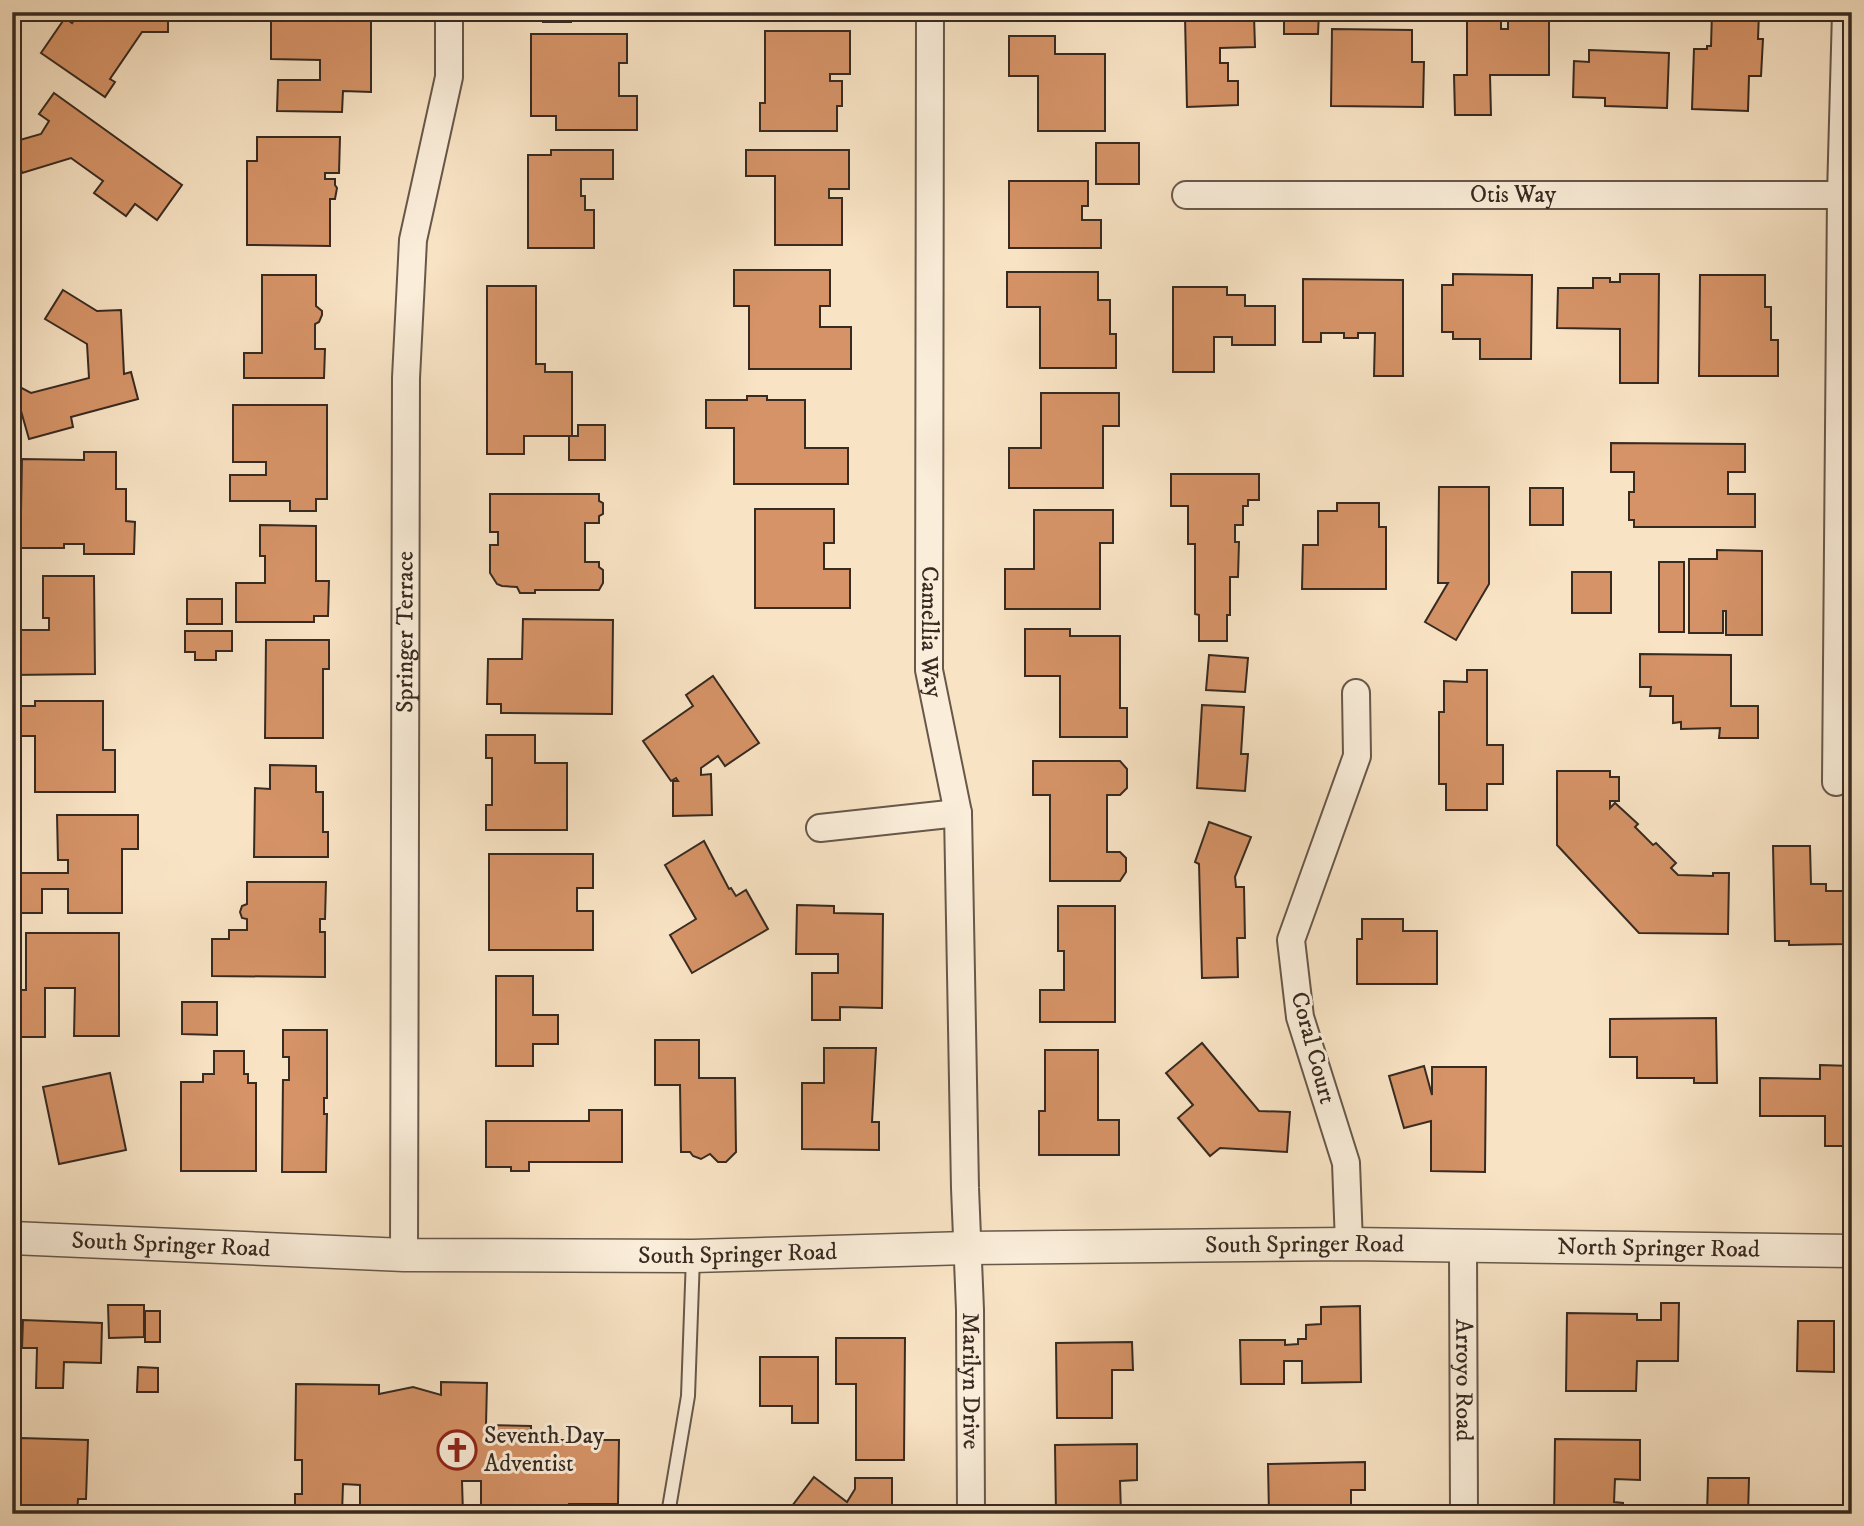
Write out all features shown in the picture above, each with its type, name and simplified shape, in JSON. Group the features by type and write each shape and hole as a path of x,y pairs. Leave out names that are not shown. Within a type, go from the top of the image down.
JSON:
{"street":[{"name":"Springer Terrace","path":"404,1255 406,378 413,240 449,77 449,12"},
{"name":"Camellia Way","path":"930,12 929,670 958,813 967,1248"},
{"path":"1836,782 1841,195 1846,12"},
{"name":"Otis Way","path":"1186,195 1841,195"},
{"name":"Coral Court","path":"1349,1244 1346,1163 1300,1017 1291,940 1357,756 1356,694"},
{"path":"820,828 958,813"},
{"name":"South Springer Road","path":"12,1238 404,1255 693,1256 967,1248 1349,1244 1463,1247"},
{"name":"North Springer Road","path":"1463,1247 1852,1251"},
{"name":"Arroyo Road","path":"1463,1247 1464,1514"},
{"name":"Marilyn Drive","path":"967,1248 971,1514"}],"lane":[{"path":"668,1514 688,1396 693,1256"}],"building":[{"path":"80,12 168,12 168,32 142,32 110,79 115,82 105,97 41,53 65,18 72,23"},
{"path":"543,12 571,12 571,22 543,22"},
{"path":"1284,12 1319,12 1318,34 1284,34"},
{"path":"1467,12 1501,12 1501,29 1508,29 1508,12 1549,12 1549,75 1490,75 1491,115 1455,115 1454,75 1467,75"},
{"path":"1712,12 1759,12 1758,39 1763,39 1761,76 1749,76 1748,111 1692,109 1694,49 1707,49 1707,46 1711,46"},
{"path":"1254,16 1255,47 1220,48 1220,63 1228,63 1228,81 1238,81 1238,105 1187,107 1185,17"},
{"path":"271,20 371,21 371,92 343,91 342,112 277,111 278,80 320,80 320,60 271,59"},
{"path":"1332,29 1412,30 1412,62 1424,62 1423,107 1331,106"},
{"path":"765,31 850,31 850,74 830,74 830,81 842,81 842,106 837,106 837,131 760,131 760,103 765,103"},
{"path":"531,34 627,34 627,63 619,63 619,96 637,96 637,130 556,130 556,116 531,116"},
{"path":"1009,36 1055,36 1055,54 1105,54 1105,131 1038,131 1038,76 1009,76"},
{"path":"1589,50 1669,53 1667,108 1605,106 1605,98 1573,97 1574,61 1589,62"},
{"path":"54,93 182,185 157,220 135,204 126,216 94,193 103,181 71,158 22,173 13,142 41,134 49,121 39,114"},
{"path":"257,137 340,137 339,173 325,173 325,179 335,179 337,188 335,199 330,199 330,246 247,245 247,161 257,161"},
{"path":"1096,143 1139,143 1139,184 1096,184"},
{"path":"551,150 613,150 613,179 581,179 581,196 585,196 585,210 594,210 594,248 528,248 528,155 551,155"},
{"path":"746,150 849,150 849,189 829,189 829,198 842,198 842,245 775,245 775,176 746,176"},
{"path":"1009,181 1088,181 1088,206 1082,206 1082,220 1101,220 1101,248 1009,248"},
{"path":"734,270 830,270 830,306 820,306 820,327 851,327 851,369 749,369 749,306 734,306"},
{"path":"1007,272 1098,272 1098,300 1110,300 1110,334 1116,334 1116,368 1040,368 1040,307 1007,307"},
{"path":"1453,274 1532,275 1531,359 1480,359 1480,339 1453,339 1453,332 1442,332 1442,285 1453,285"},
{"path":"1620,274 1659,274 1658,383 1620,383 1620,329 1557,328 1558,288 1593,288 1593,278 1610,278 1610,282 1620,282"},
{"path":"262,275 316,275 316,306 322,311 322,315 315,324 315,349 325,349 324,378 244,378 244,353 262,353"},
{"path":"1700,275 1765,275 1765,307 1771,307 1771,340 1778,340 1778,376 1699,376"},
{"path":"1303,279 1403,280 1403,376 1374,376 1375,333 1358,333 1358,338 1344,338 1344,333 1321,333 1321,342 1303,342"},
{"path":"487,286 536,286 536,364 545,364 545,372 572,372 572,436 524,436 524,454 487,454"},
{"path":"1173,287 1227,287 1227,295 1245,295 1245,306 1275,306 1275,345 1232,345 1232,337 1214,337 1214,372 1173,372"},
{"path":"63,290 97,311 121,310 124,374 131,372 138,399 71,417 73,427 29,439 19,404 12,400 12,383 31,393 89,378 87,344 45,319"},
{"path":"1041,393 1119,393 1119,426 1103,426 1103,488 1009,488 1009,448 1041,448"},
{"path":"747,396 767,396 767,400 805,400 805,448 848,448 848,484 734,484 734,428 706,428 706,400 747,400"},
{"path":"233,405 327,405 327,499 316,499 316,511 290,511 290,501 230,501 230,475 266,475 266,462 233,462"},
{"path":"578,425 605,425 605,460 569,460 569,436 578,436"},
{"path":"1611,443 1745,444 1745,472 1728,472 1728,494 1755,494 1755,527 1634,527 1634,520 1629,520 1629,492 1634,492 1634,472 1611,472"},
{"path":"84,452 116,452 116,489 126,489 126,521 135,522 134,554 84,554 84,544 64,544 64,548 16,548 16,511 21,511 22,459 84,460"},
{"path":"1171,474 1259,474 1259,500 1248,500 1248,506 1243,506 1243,525 1235,525 1235,542 1239,542 1238,577 1230,577 1227,641 1199,641 1199,615 1195,614 1195,544 1188,544 1188,506 1171,506"},
{"path":"1439,487 1489,487 1489,584 1456,640 1425,622 1448,583 1438,583"},
{"path":"1530,488 1563,488 1563,525 1530,525"},
{"path":"490,494 599,494 599,501 603,503 603,514 599,516 599,523 585,523 585,562 599,562 599,567 603,570 603,583 599,590 535,590 535,593 520,593 517,587 497,584 490,573 490,545 498,545 498,532 490,532"},
{"path":"1337,503 1379,503 1379,527 1386,527 1386,589 1302,589 1303,545 1318,545 1318,511 1337,511"},
{"path":"755,509 834,509 834,543 824,543 824,569 850,569 850,608 755,608"},
{"path":"1034,510 1113,510 1113,543 1100,543 1100,609 1005,609 1005,569 1034,569"},
{"path":"260,525 316,526 316,581 329,581 328,616 314,616 314,622 236,622 236,583 265,583 265,556 260,556"},
{"path":"1717,550 1762,551 1762,635 1726,635 1726,611 1723,611 1723,633 1689,633 1689,559 1717,559"},
{"path":"1659,562 1684,562 1684,632 1659,632"},
{"path":"1572,572 1611,572 1611,613 1572,613"},
{"path":"43,576 94,576 95,674 12,675 12,630 49,630 49,618 43,618"},
{"path":"187,599 222,599 222,624 187,624"},
{"path":"523,619 613,620 612,714 501,713 501,704 487,704 488,659 522,659"},
{"path":"1025,629 1070,629 1070,636 1120,636 1120,708 1127,708 1127,737 1060,737 1060,676 1025,676"},
{"path":"185,631 232,631 232,651 216,651 216,660 195,660 195,652 185,652"},
{"path":"266,640 329,640 329,669 323,669 323,738 265,738"},
{"path":"1640,654 1731,655 1731,706 1758,706 1758,738 1719,738 1720,728 1681,729 1681,722 1673,723 1673,696 1650,696 1651,687 1640,687"},
{"path":"1209,655 1248,658 1245,692 1206,690"},
{"path":"1467,670 1487,670 1487,745 1503,745 1503,784 1487,784 1487,810 1446,810 1446,784 1439,784 1439,712 1444,712 1444,681 1467,682"},
{"path":"713,676 759,743 725,766 718,756 701,768 701,775 711,774 712,815 673,816 673,781 678,781 676,778 671,781 643,741 693,706 686,695"},
{"path":"35,701 103,701 103,750 115,750 115,792 35,792 35,736 12,736 12,706 35,706"},
{"path":"1202,705 1244,707 1241,754 1248,754 1245,791 1197,788"},
{"path":"486,735 535,735 535,763 567,763 567,830 486,830 486,805 492,805 492,758 486,758"},
{"path":"1033,761 1120,761 1127,769 1127,788 1120,795 1107,795 1107,852 1120,852 1126,858 1126,872 1120,881 1050,881 1050,795 1033,795"},
{"path":"270,765 316,766 316,792 323,792 323,832 328,832 328,857 254,857 255,788 270,789"},
{"path":"1557,771 1610,771 1610,777 1619,777 1619,801 1610,801 1610,808 1615,803 1638,824 1635,827 1676,863 1671,868 1678,875 1713,876 1713,873 1729,873 1728,934 1639,933 1557,845"},
{"path":"57,815 138,815 138,849 122,849 122,913 68,913 68,889 42,889 42,913 12,913 12,873 68,873 68,860 58,860"},
{"path":"1209,822 1251,837 1235,877 1236,887 1244,887 1245,938 1237,938 1238,977 1202,978 1199,864 1195,862"},
{"path":"704,841 729,889 731,888 736,896 746,890 768,929 692,973 670,935 696,919 665,865"},
{"path":"1773,846 1810,846 1811,884 1826,884 1826,891 1847,891 1848,944 1789,945 1789,941 1775,941"},
{"path":"489,854 593,854 593,888 577,888 577,911 593,911 593,950 489,950"},
{"path":"247,882 326,882 325,919 320,919 320,932 325,932 325,977 212,976 212,939 229,939 229,930 247,930 247,919 242,918 240,912 242,906 247,904"},
{"path":"797,905 834,906 834,913 883,914 882,1008 840,1007 840,1020 812,1020 812,973 838,973 838,954 796,954"},
{"path":"1058,906 1115,906 1115,1022 1040,1022 1040,990 1064,990 1064,951 1058,951"},
{"path":"1362,919 1403,919 1403,931 1437,931 1437,984 1357,984 1357,939 1362,939"},
{"path":"26,933 119,933 119,1036 74,1036 75,988 45,988 45,1037 12,1037 12,990 26,990"},
{"path":"496,976 533,976 533,1015 558,1015 558,1044 533,1044 533,1066 496,1066"},
{"path":"182,1002 217,1002 217,1035 182,1034"},
{"path":"1716,1018 1717,1083 1694,1083 1694,1078 1637,1078 1637,1057 1610,1057 1610,1019"},
{"path":"283,1030 327,1030 327,1098 324,1098 324,1114 327,1114 326,1172 282,1172 283,1080 289,1080 289,1057 283,1057"},
{"path":"655,1040 699,1040 699,1078 735,1078 736,1152 726,1162 718,1162 710,1154 701,1159 690,1152 681,1152 680,1085 655,1085"},
{"path":"1202,1043 1259,1111 1290,1112 1287,1152 1220,1148 1210,1156 1178,1118 1193,1105 1166,1073"},
{"path":"824,1048 876,1048 872,1122 879,1122 879,1150 802,1149 802,1083 824,1083"},
{"path":"1045,1050 1098,1050 1098,1120 1119,1120 1119,1155 1039,1155 1039,1111 1045,1111"},
{"path":"214,1051 244,1051 244,1074 248,1074 248,1083 256,1083 256,1171 181,1171 181,1082 203,1082 203,1074 214,1074"},
{"path":"1820,1065 1852,1066 1852,1146 1825,1146 1825,1116 1760,1116 1760,1078 1820,1079"},
{"path":"1424,1066 1432,1095 1432,1067 1486,1067 1485,1172 1431,1171 1431,1121 1404,1128 1389,1076"},
{"path":"110,1073 126,1150 59,1164 43,1087"},
{"path":"589,1110 622,1110 622,1162 529,1162 529,1171 511,1171 511,1167 486,1167 486,1121 589,1121"},
{"path":"1661,1303 1679,1303 1678,1361 1637,1361 1636,1391 1566,1391 1567,1313 1637,1314 1637,1320 1661,1320"},
{"path":"108,1305 144,1305 144,1337 109,1338"},
{"path":"1360,1306 1361,1382 1302,1383 1302,1361 1284,1361 1284,1384 1241,1384 1240,1340 1285,1340 1285,1345 1298,1344 1298,1339 1306,1339 1306,1325 1321,1324 1321,1307"},
{"path":"145,1311 160,1311 160,1342 145,1342"},
{"path":"23,1320 102,1323 101,1363 64,1362 63,1388 36,1388 37,1348 22,1348"},
{"path":"1798,1321 1834,1321 1834,1372 1797,1371"},
{"path":"836,1338 905,1338 904,1460 856,1460 856,1384 836,1384"},
{"path":"1132,1342 1133,1370 1112,1370 1112,1418 1057,1418 1056,1343"},
{"path":"760,1357 818,1357 818,1423 792,1423 792,1406 760,1406"},
{"path":"138,1367 158,1368 158,1392 137,1392"},
{"path":"1844,1367 1852,1367 1852,1405 1844,1405"},
{"name":"Seventh Day Adventist","path":"441,1382 487,1383 486,1425 531,1426 531,1440 619,1440 618,1504 569,1504 569,1514 481,1514 481,1481 462,1481 463,1514 360,1514 360,1485 343,1484 342,1514 295,1514 295,1494 302,1494 302,1460 295,1460 296,1384 379,1385 379,1394 413,1387 441,1395"},
{"path":"21,1438 88,1440 86,1499 78,1499 77,1514 19,1514"},
{"path":"1555,1439 1640,1440 1640,1480 1615,1479 1614,1502 1623,1503 1623,1514 1554,1514"},
{"path":"1137,1444 1137,1480 1120,1481 1121,1514 1056,1514 1055,1445"},
{"path":"1365,1462 1365,1490 1351,1490 1351,1513 1365,1514 1269,1514 1268,1464"},
{"path":"814,1477 847,1502 855,1489 855,1478 892,1478 892,1510 873,1510 871,1514 786,1514"},
{"path":"1708,1478 1749,1478 1748,1514 1707,1514"}],"place":[{"name":"Seventh Day Adventist","path":"457,1450"}]}
